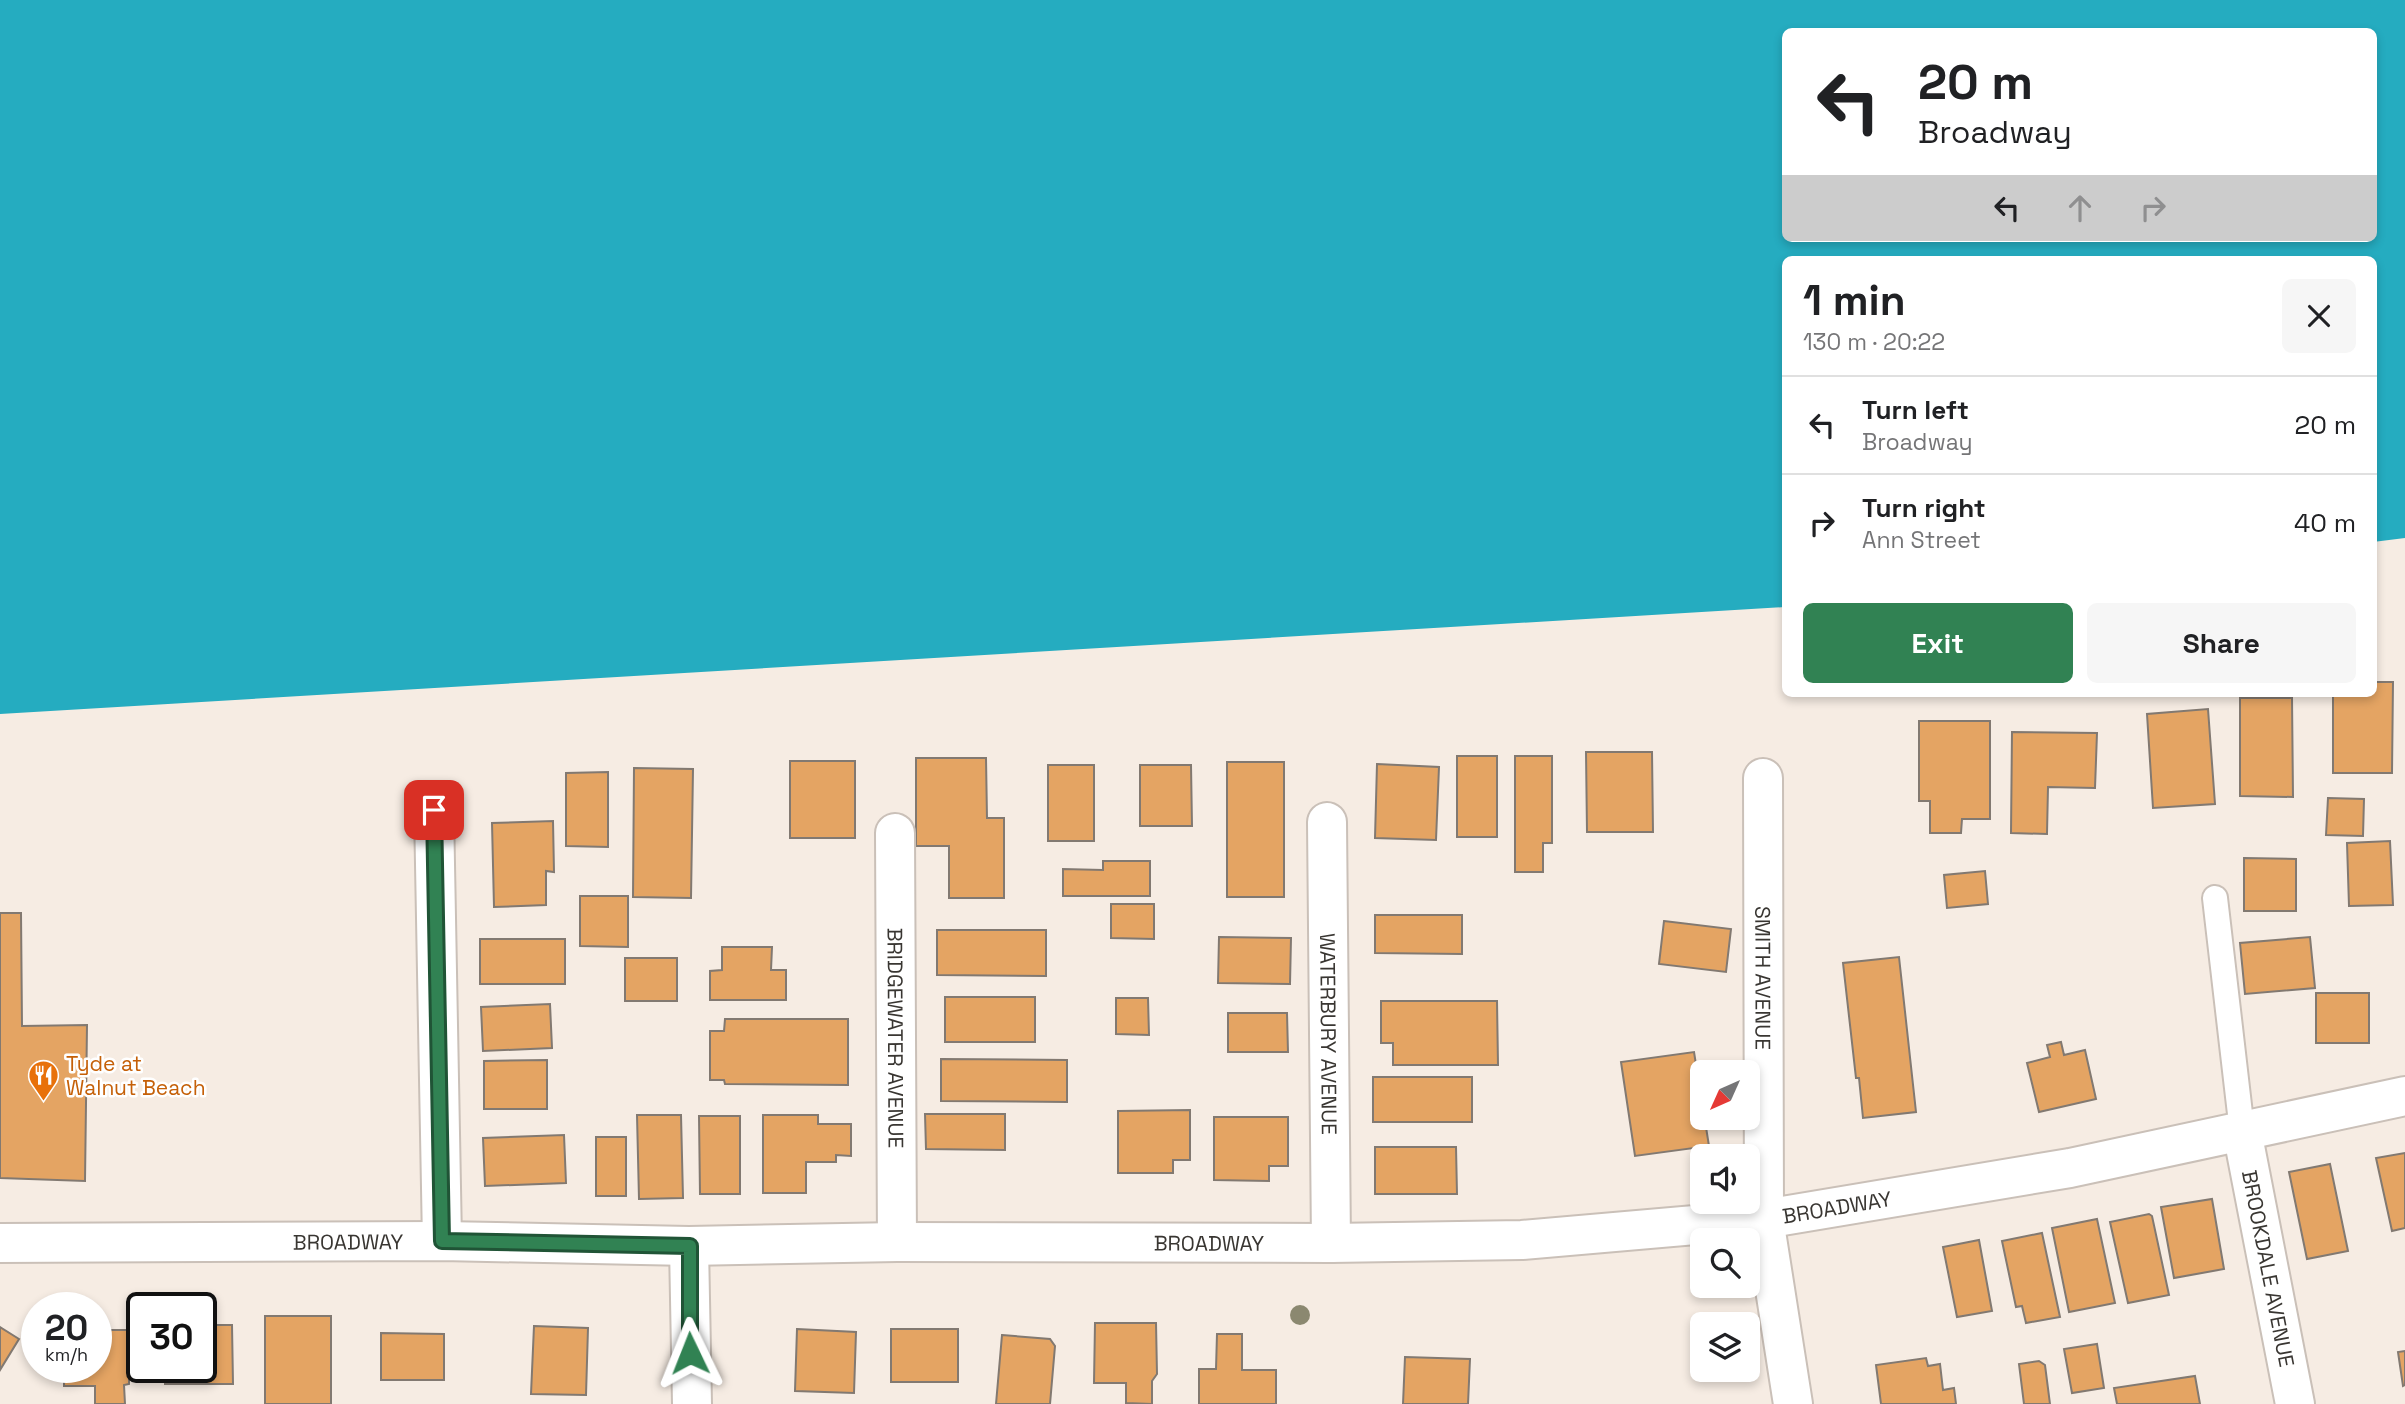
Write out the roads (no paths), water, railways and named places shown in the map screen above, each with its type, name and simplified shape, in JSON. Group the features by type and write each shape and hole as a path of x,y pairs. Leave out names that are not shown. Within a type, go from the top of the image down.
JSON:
{"street":[{"name":"SMITH AVENUE","path":"1763,778 1765,1219 1793,1404"},
{"path":"434,810 442,1241"},
{"name":"WATERBURY AVENUE","path":"1326,822 1331,1244"},
{"name":"BRIDGEWATER AVENUE","path":"895,833 897,1242"},
{"name":"BROADWAY","path":"0,1243 442,1241 690,1246 897,1242 1331,1244 1522,1240 1765,1219 2070,1167 2405,1096"},
{"name":"BROOKDALE AVENUE","path":"2242,1131 2295,1404"},
{"path":"690,1246 692,1404"}],"lane":[{"path":"2215,898 2242,1131"}],"water":[{"path":"0,0 2405,0 2405,538 2377,542 2377,256 1782,256 1782,607 0,714"}],"place":[{"name":"Tyde at Walnut Beach","path":"43,1102"}]}
